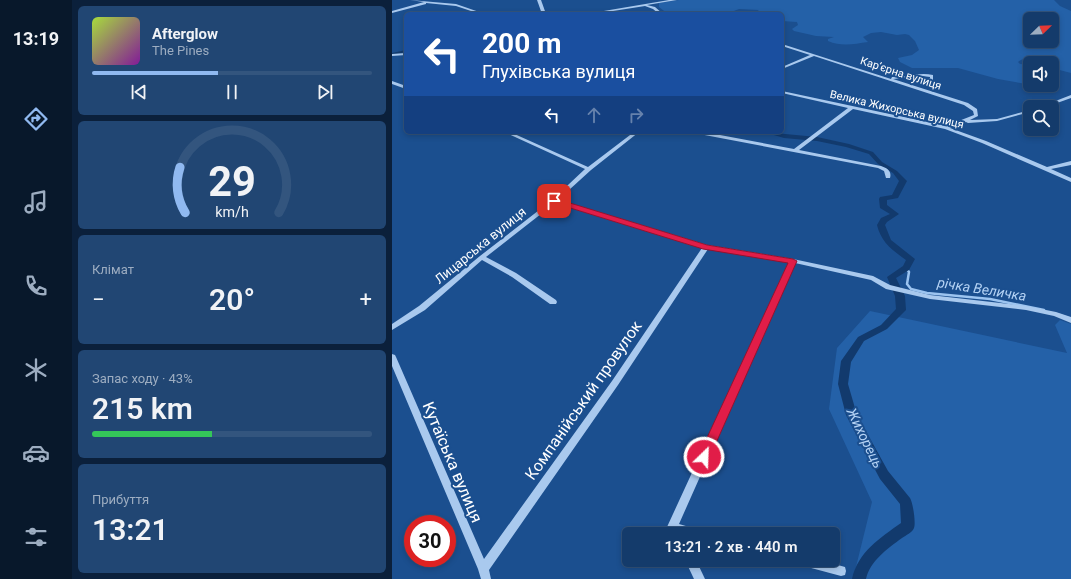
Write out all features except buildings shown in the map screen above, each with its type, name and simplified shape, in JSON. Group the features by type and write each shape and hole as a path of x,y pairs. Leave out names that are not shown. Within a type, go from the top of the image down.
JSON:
{"street":[{"path":"412,0 456,6 476,12"},
{"path":"392,12 434,0"},
{"path":"539,0 543,12"},
{"path":"600,12 675,0"},
{"path":"644,5 654,8 659,12"},
{"name":"Кар’єрна вулиця","path":"784,46 889,78 966,104 976,110 976,116 966,122"},
{"path":"392,55 404,54"},
{"path":"784,67 814,56"},
{"path":"889,78 905,79 919,83 927,81 932,78 932,76 922,74 914,75 905,79"},
{"path":"392,82 404,87"},
{"path":"913,82 916,84 915,88"},
{"name":"Велика Жихорська вулиця","path":"784,92 946,128 984,142 1071,180"},
{"path":"1059,101 1071,96"},
{"path":"796,150 852,108"},
{"path":"946,128 957,123 997,120 1023,113"},
{"path":"510,134 589,169"},
{"name":"Лицарська вулиця","path":"392,327 422,308 482,257 554,201 589,169 634,134"},
{"path":"707,134 879,166 886,170 888,177"},
{"path":"1046,169 1071,163"},
{"path":"554,201 706,247 793,261 874,278 888,287 930,297 1026,308 1056,314 1071,320"},
{"name":"Компанійський провулок","path":"483,569 615,383 706,247"},
{"path":"482,257 514,275 553,302"},
{"path":"675,527 793,261"},
{"name":"Кутаїська вулиця","path":"392,357 486,579"},
{"path":"694,567 700,579"},
{"path":"826,567 841,571"}],"shaded area":[{"path":"679,0 1054,0 1060,6 1071,11 1071,73 1059,70 1059,56 1023,56 1023,59 1018,62 1023,64 1023,83 998,79 958,68 912,68 900,62 898,58 912,55 919,50 915,41 909,35 905,34 897,35 881,32 871,33 863,37 868,42 838,44 828,41 828,39 834,37 816,36 794,31 792,29 798,25 797,22 784,21 784,12 756,12 759,10 739,9 731,12 665,12 659,7 659,3"},
{"path":"870,311 1067,353 1055,325 1060,320 1071,324 1071,579 853,579 872,502 829,409 837,348"}],"waterway":[{"name":"Жихорець","path":"392,54 404,51"},
{"name":"Жихорець","path":"776,134 817,139 847,145 871,153 880,163 895,172 903,181 895,196 883,199 883,206 895,214 884,220 881,225 888,241 896,249 911,259 906,268 891,277 900,296 901,310 884,327 861,339 846,361 843,384 852,415 884,475 906,502 908,526 886,542 871,556 865,563 859,579"},
{"name":"річка Величка","path":"906,268 909,272 907,284 911,289 927,293 990,299 1044,310"}],"route":[{"path":"554,201 706,247 793,261 704,457"}]}
